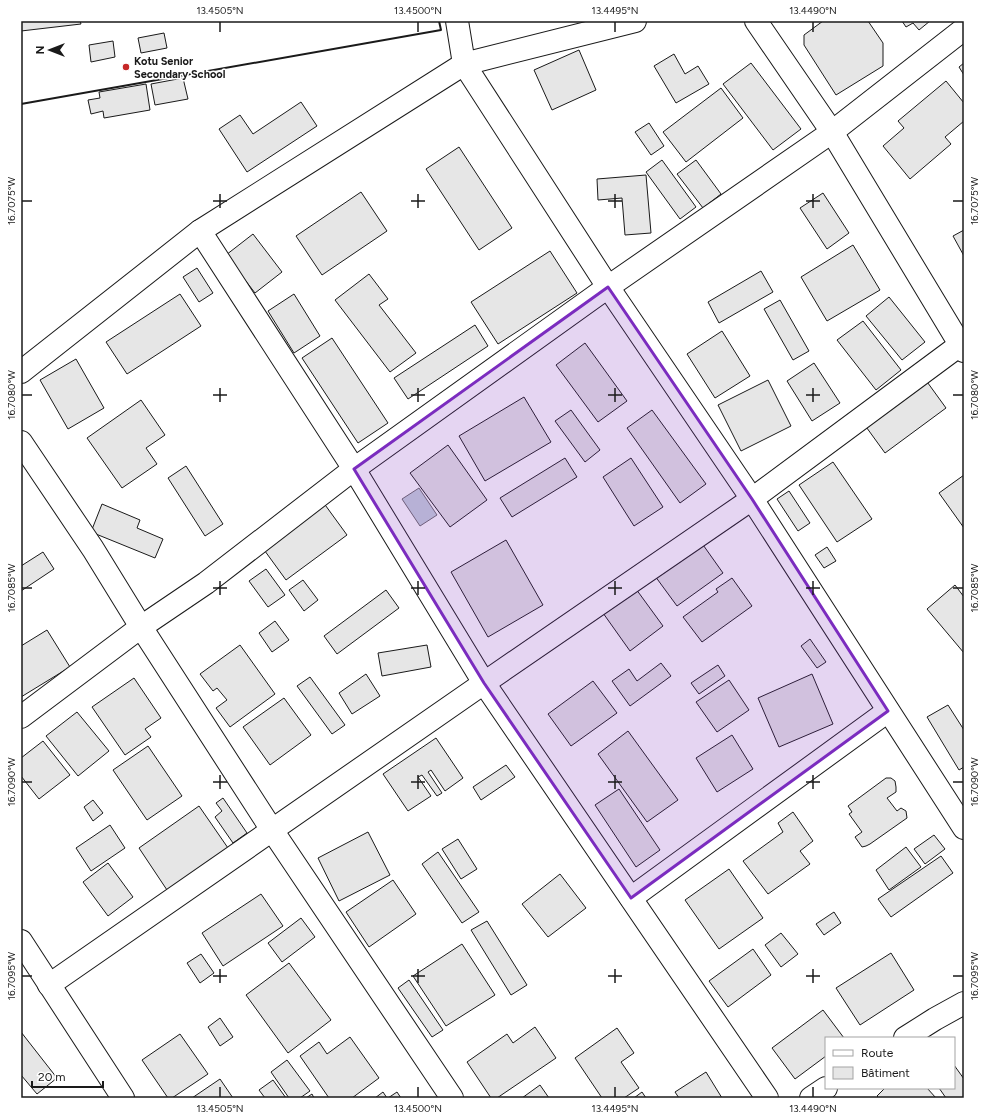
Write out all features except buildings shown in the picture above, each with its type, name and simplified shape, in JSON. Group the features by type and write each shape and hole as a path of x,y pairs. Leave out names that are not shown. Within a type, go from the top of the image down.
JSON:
{"street":[{"path":"457,21 464,64 608,287 752,499 964,828"},
{"path":"21,372 200,231 464,64 635,21"},
{"path":"49,985 484,682 752,499 963,346 832,132 756,21"},
{"path":"21,717 141,627 206,583 354,469 608,287 832,132 964,29"},
{"path":"200,231 354,469 484,682 767,1098"},
{"path":"21,442 93,549 141,627 272,830 452,1098"},
{"path":"631,898 888,711"},
{"path":"21,941 123,1098"},
{"path":"906,1037 935,1018 964,1003"},
{"path":"811,1098 825,1089"}],"highlighted area":[{"path":"608,287 752,499 888,711 631,898 484,683 354,469"}],"shaded area":[{"path":"419,488 437,515 420,526 402,499"}],"wall":[{"path":"21,104 441,30 439,21"}],"place":[{"name":"Kotu Senior Secondary School","path":"126,67"}]}
